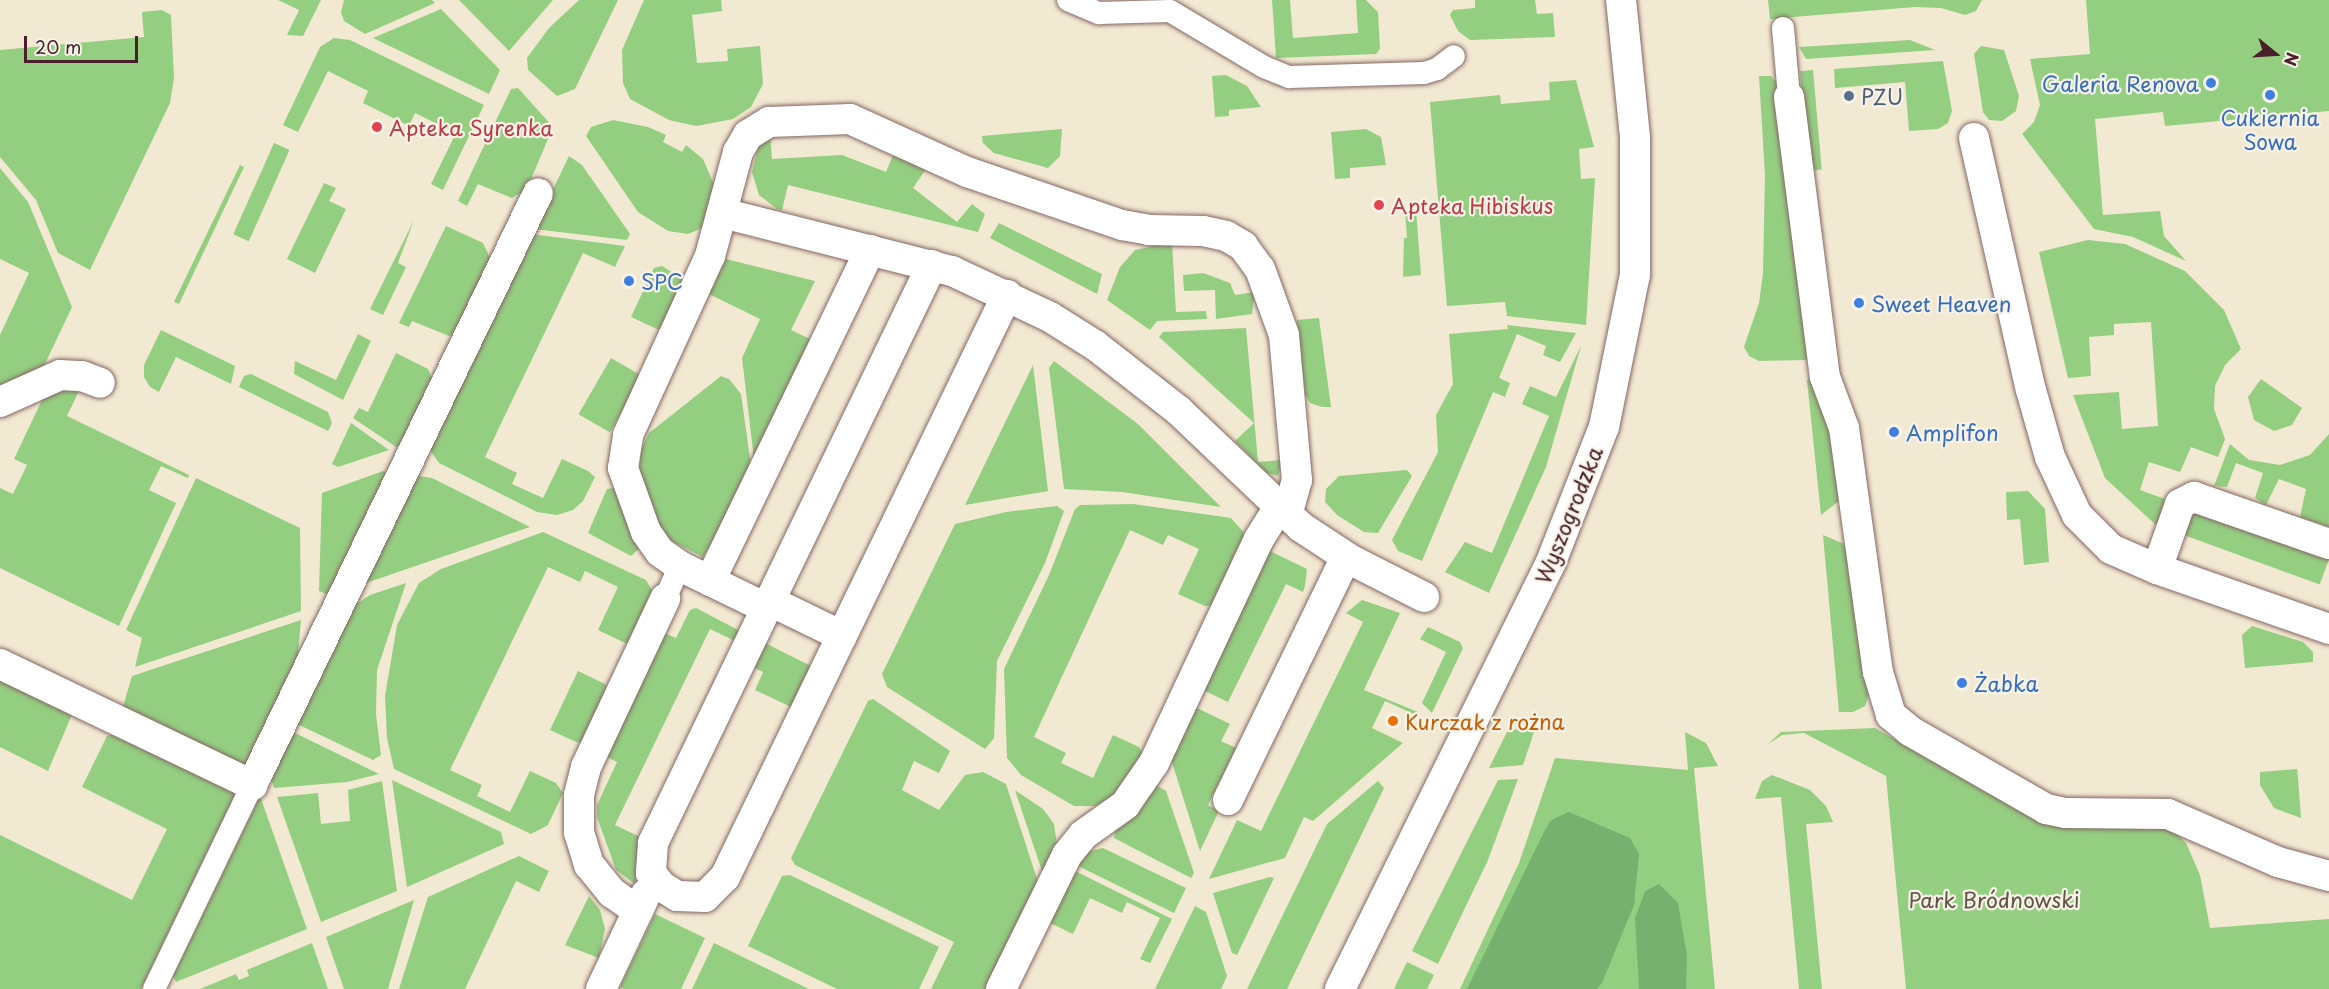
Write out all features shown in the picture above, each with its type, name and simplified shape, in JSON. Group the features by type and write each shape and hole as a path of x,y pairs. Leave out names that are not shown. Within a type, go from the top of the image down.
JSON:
{"street":[{"path":"1068,0 1099,13 1170,11 1264,68 1289,77 1424,72 1443,66 1454,56"},
{"name":"Wyszogrodzka","path":"1340,989 1551,562 1604,427 1635,275 1635,137 1621,0"},
{"path":"1783,28 1789,97 1823,369 1844,428 1878,672 1891,715 1910,731 2046,809 2065,813 2168,814 2278,862 2329,876"},
{"path":"842,636 710,581 680,566 660,552 646,532 625,481 623,455 628,435 704,272 738,152 753,130 769,122 840,118 900,139 967,172 1122,225 1149,230 1203,231 1235,240 1250,252 1260,269 1284,335 1297,480 1282,512 1259,538 1154,763 1125,805 1083,835 1066,855 1001,989"},
{"path":"1974,138 2050,457 2077,515 2111,549 2157,569 2329,629"},
{"path":"154,989 538,193"},
{"path":"722,213 932,265 1008,295 1072,330 1135,375 1178,410 1282,512 1346,557 1424,597"},
{"path":"710,581 870,250"},
{"path":"932,265 653,843 650,861 654,878 668,892 682,898 705,897 718,887 1008,295"},
{"path":"0,402 60,375 82,376 100,383"},
{"path":"2157,569 2180,504 2194,496 2329,544"},
{"path":"1228,800 1346,557"},
{"path":"638,911 612,893 589,865 579,833 579,795 586,767 680,566"},
{"path":"0,664 252,785"},
{"path":"601,989 654,878"}],"green space":[{"path":"278,0 321,0 303,36 287,35 299,10"},
{"path":"344,0 432,0 435,3 365,34 344,21 341,12"},
{"path":"459,0 553,0 509,51"},
{"path":"579,0 618,0 575,89 557,96 528,70 527,58 549,28"},
{"path":"644,0 721,0 722,11 692,15 697,63 728,61 727,49 760,46 763,84 751,107 733,119 696,126 669,120 630,99 623,83 622,50"},
{"path":"1272,0 1290,0 1293,38 1358,33 1356,0 1366,0 1378,12 1380,49 1376,54 1276,58"},
{"path":"1475,0 1535,0 1537,14 1553,13 1555,37 1470,40 1458,31 1450,15 1453,10 1475,8"},
{"path":"1768,0 1982,0 1976,11 1965,15 1941,8 1915,7 1770,19"},
{"name":"Galeria Renova","path":"2086,0 2329,0 2329,111 2165,126 2163,112 2095,119 2103,215 2160,211 2164,236 2186,261 2133,237 2094,229 2022,134 2034,122 2040,105 2030,59 2090,54"},
{"path":"441,9 500,70 489,94 373,38"},
{"path":"162,10 171,15 174,78 170,103 90,270 58,253 36,200 0,157 0,50 144,37 142,12"},
{"path":"334,38 350,40 484,105 443,190 431,184 456,133 415,113 409,126 363,103 368,91 328,71 298,132 283,125 320,47"},
{"path":"1910,40 1935,50 1806,59 1799,47"},
{"path":"1981,46 2004,50 2019,96 2016,111 2002,121 1989,120 1983,112 1974,54"},
{"path":"1943,61 1952,111 1948,123 1938,129 1909,131 1905,82 1835,88 1834,69"},
{"path":"1813,70 1822,170 1809,171 1800,71"},
{"path":"1226,75 1247,86 1261,107 1229,110 1229,116 1215,117 1212,76"},
{"path":"1759,76 1771,76 1777,83 1809,360 1759,361 1749,356 1744,347 1759,303 1763,273 1765,176"},
{"path":"1576,80 1594,147 1579,149 1581,179 1595,178 1586,325 1507,316 1505,302 1447,306 1430,102 1500,95 1501,104 1550,100 1549,82"},
{"path":"518,88 553,127 527,189 512,198 478,184 467,206 458,201 511,89"},
{"path":"613,120 648,127 666,135 663,142 682,152 686,145 703,159 715,187 705,225 688,234 668,231 638,212 586,136 591,127"},
{"path":"1062,129 1060,156 1048,168 994,153 983,143 982,136"},
{"path":"1366,129 1381,137 1386,165 1350,168 1350,178 1335,179 1331,132"},
{"path":"770,133 772,159 842,155 886,172 895,150 926,169 913,188 957,222 972,204 985,214 978,232 788,185 782,210 777,209 759,195 752,172 759,144"},
{"path":"274,143 290,150 249,241 233,234"},
{"path":"569,156 582,165 630,234 627,240 534,229"},
{"path":"240,165 244,167 179,304 174,302"},
{"path":"0,168 28,202 72,307 43,368 0,390 0,335 29,273 0,259"},
{"path":"324,183 336,188 329,201 346,209 315,273 287,259"},
{"path":"1416,210 1421,275 1403,277 1404,238 1407,238 1405,211"},
{"path":"414,220 398,263 406,267 383,315 370,309"},
{"path":"999,223 1102,274 1097,294 990,238"},
{"path":"446,226 483,243 491,260 455,334 449,336 412,321 409,327 399,323"},
{"path":"531,234 625,246 615,267 583,253 485,457 517,473 512,484 543,498 562,459 588,471 595,477 583,501 573,510 557,515 537,512 439,463 430,450"},
{"path":"2088,240 2125,244 2185,271 2224,310 2241,349 2225,365 2215,386 2214,409 2225,439 2218,457 2191,447 2180,472 2149,462 2140,490 2165,499 2157,526 2105,478 2073,395 2119,392 2122,429 2158,426 2151,322 2114,324 2114,335 2089,337 2091,376 2068,378 2039,252"},
{"path":"1172,242 1176,312 1206,311 1207,319 1157,321 1150,330 1107,300 1120,267 1135,250"},
{"path":"726,259 815,281 791,330 816,342 755,467 742,358 760,319 709,294"},
{"path":"662,266 687,282 665,329 657,329 631,317 654,268"},
{"path":"1203,273 1230,283 1235,295 1255,292 1252,314 1216,319 1215,290 1184,291 1183,275"},
{"path":"1319,318 1331,407 1310,403 1305,394 1297,320"},
{"path":"1507,325 1576,333 1560,362 1543,355 1546,346 1517,334 1499,378 1510,383 1505,397 1493,392 1422,561 1398,551 1392,540 1438,452 1436,415 1453,384 1449,334 1508,329"},
{"path":"1246,328 1258,462 1282,460 1278,476 1267,473 1235,441 1254,423 1159,337 1163,332"},
{"path":"161,330 235,366 231,384 176,357 159,392 150,387 144,377 144,365"},
{"path":"358,334 371,341 343,400 294,374 295,361 336,380"},
{"path":"1581,346 1546,467 1489,593 1445,572 1465,542 1492,553 1549,416 1522,404 1530,386 1556,397"},
{"path":"396,353 428,369 433,381 404,445 396,447 353,418 359,408 368,412"},
{"path":"611,358 642,376 610,432 578,414"},
{"path":"1054,361 1138,424 1221,507 1122,492 1064,489 1049,368"},
{"path":"1033,365 1048,491 965,505"},
{"path":"251,374 328,412 332,423 328,431 239,387 244,376"},
{"path":"721,376 729,379 741,394 752,473 703,557 664,537 639,472 641,450 649,433"},
{"path":"1811,379 1828,409 1840,500 1821,515 1807,380"},
{"path":"2261,379 2302,408 2292,425 2274,431 2254,420 2248,397"},
{"path":"69,389 79,391 67,416 189,475 188,478 161,466 149,490 176,503 119,626 0,568 0,488 13,494 27,465 14,459 41,402 51,391"},
{"path":"351,423 389,450 338,467 332,464"},
{"path":"2329,434 2329,527 2300,517 2306,489 2279,479 2266,505 2255,498 2263,473 2236,463 2227,487 2214,486 2230,444 2249,460 2280,465 2310,455"},
{"path":"1407,470 1412,476 1378,533 1364,532 1337,515 1325,502 1326,489 1339,476"},
{"path":"383,471 390,474 331,596 319,591 322,493"},
{"path":"418,476 432,478 530,527 366,583"},
{"path":"196,478 300,528 301,611 135,667 142,638 126,630"},
{"path":"614,488 640,548 631,556 588,533 607,489"},
{"path":"2028,491 2045,509 2049,562 2024,565 2020,519 2007,520 2006,492"},
{"path":"1133,504 1231,518 1247,536 1214,606 1205,606 1178,594 1199,549 1168,535 1163,545 1130,530 1034,737 1066,753 1061,763 1093,778 1113,735 1139,747 1144,756 1115,795 1095,806 1074,806 1021,775 1007,758 1004,669 1049,575 1075,509 1080,505"},
{"path":"1057,506 1064,511 1045,563 997,661 994,738 985,749 887,687 882,674 955,524 1006,512"},
{"path":"2194,509 2329,558 2320,585 2184,535"},
{"path":"543,532 646,580 654,594 632,643 625,643 598,630 618,587 585,571 580,582 548,567 450,770 482,785 477,796 510,812 530,771 556,783 563,793 548,825 531,834 394,769 387,738 385,696 397,625 419,583 441,569"},
{"path":"1823,535 1842,543 1851,553 1869,694 1865,706 1853,712 1839,712"},
{"path":"1268,550 1307,569 1305,586 1303,592 1286,584 1228,702 1201,689"},
{"path":"406,583 377,670 376,714 381,755 373,760 295,723 355,605 370,595"},
{"path":"1362,600 1400,613 1364,690 1418,712 1416,715 1385,701 1372,728 1403,743 1313,821 1304,817 1285,858 1209,879 1237,820 1261,831 1363,622 1346,613"},
{"path":"696,608 740,631 735,641 710,629 615,825 640,837 635,884 616,870 597,817 597,805 617,762 603,755 661,632 676,638 690,610"},
{"path":"301,620 297,665 247,770 122,710 132,676"},
{"path":"2252,626 2303,642 2313,652 2313,662 2245,668 2242,635"},
{"path":"1428,627 1460,642 1463,648 1432,713 1422,703 1446,652 1420,639"},
{"path":"765,643 811,666 791,707 755,690 763,672 753,667"},
{"path":"578,671 605,684 609,691 586,743 576,742 550,730"},
{"path":"0,677 73,712 48,771 0,747"},
{"path":"873,699 950,751 939,773 914,761 902,790 939,810 965,775 983,772 1006,784 1039,885 989,989 931,989 954,942 795,865 791,858 868,701"},
{"path":"1193,706 1230,724 1221,741 1236,748 1208,805 1219,811 1200,851 1170,756"},
{"path":"1531,725 1535,729 1523,765 1489,768 1507,732"},
{"name":"Park Bródnowski","path":"1875,728 1946,769 2173,830 2186,843 2200,875 2210,928 2329,919 2329,989 1906,989 1886,776 1804,733 1782,735 1767,745 1781,732"},
{"path":"291,731 379,774 347,782 274,788 270,776"},
{"path":"1685,732 1706,743 1718,766 1694,768 1715,989 1460,989 1519,863 1555,758 1688,770"},
{"path":"118,733 233,790 234,797 141,989 0,989 0,835 132,900 167,829 82,787 107,736"},
{"path":"2297,769 2301,818 2274,808 2260,785 2260,772"},
{"path":"1772,775 1810,790 1826,806 1833,822 1806,824 1822,989 1799,989 1781,797 1755,799 1762,781"},
{"path":"1518,779 1488,860 1438,964 1412,951 1498,780"},
{"path":"392,780 501,832 504,844 407,887"},
{"path":"382,781 397,891 321,922 277,797 318,793 321,824 350,821 348,790"},
{"path":"1378,781 1384,788 1287,989 1247,989 1327,824"},
{"path":"1156,785 1166,791 1194,873 1191,878 1114,838 1115,831"},
{"path":"1015,790 1043,809 1054,824 1057,844 1044,877"},
{"path":"260,796 307,929 176,982 173,976"},
{"path":"1569,812 1630,838 1639,854 1634,905 1602,983 1597,989 1467,989 1544,832 1551,820"},
{"path":"1103,848 1186,888 1174,913 1074,864 1086,852"},
{"path":"519,856 549,871 539,892 516,881 465,989 399,989 428,897"},
{"path":"1071,869 1172,919 1150,963 1140,959 1160,918 1127,902 1122,913 1090,898 1073,934 1046,921"},
{"path":"790,875 939,947 919,989 837,989 748,946 782,876"},
{"path":"1270,877 1274,878 1237,955 1232,953 1213,893"},
{"path":"1659,884 1678,903 1687,956 1686,989 1639,989 1635,918 1645,891"},
{"path":"589,896 600,910 605,929 599,958 565,945"},
{"path":"414,900 388,989 344,989 326,937"},
{"path":"1195,906 1206,912 1227,976 1221,989 1155,989"},
{"path":"655,914 705,938 681,989 624,989 620,987"},
{"path":"312,943 328,989 200,989 236,974 239,980 249,976 247,970"},
{"path":"714,943 809,989 692,989"},
{"path":"1407,962 1434,975 1427,989 1394,989"}],"place":[{"name":"Galeria Renova","path":"2211,83"},
{"name":"Cukiernia Sowa","path":"2270,95"},
{"name":"PZU","path":"1849,96"},
{"name":"Apteka Syrenka","path":"377,127"},
{"name":"Apteka Hibiskus","path":"1379,205"},
{"name":"SPC","path":"629,281"},
{"name":"Sweet Heaven","path":"1859,303"},
{"name":"Amplifon","path":"1894,432"},
{"name":"Żabka","path":"1962,683"},
{"name":"Kurczak z rożna","path":"1393,721"}]}
